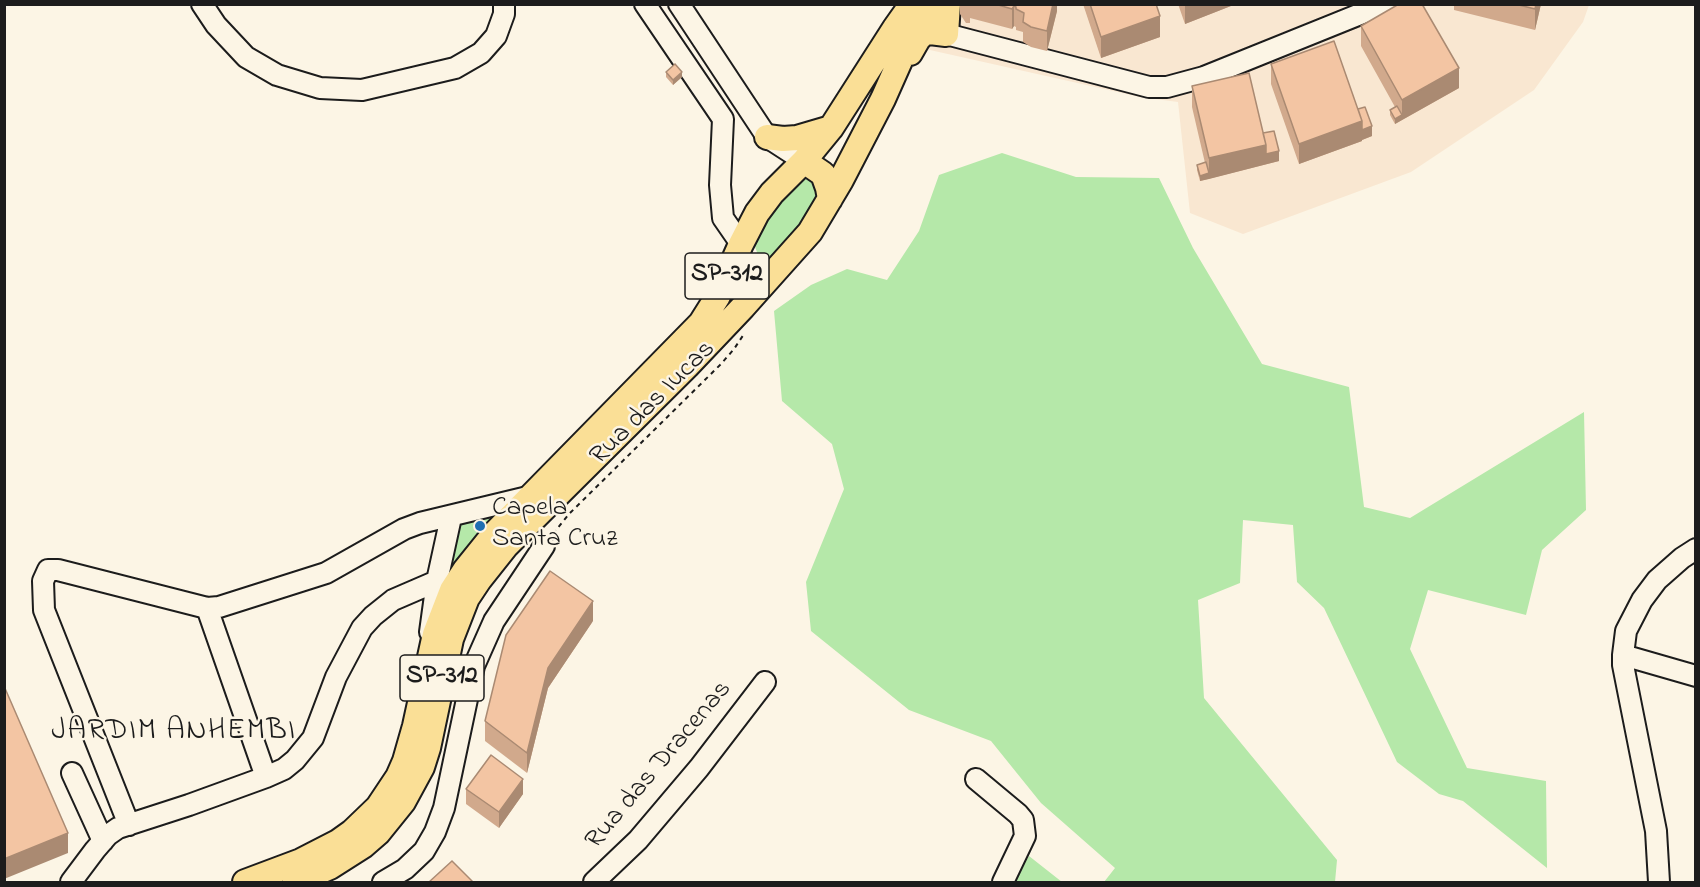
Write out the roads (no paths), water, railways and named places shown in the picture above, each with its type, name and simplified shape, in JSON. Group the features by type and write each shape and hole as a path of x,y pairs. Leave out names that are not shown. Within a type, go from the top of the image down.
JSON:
{"main road":[{"name":"SP-312","path":"245,882 301,861 338,842 378,807 398,777 411,744 429,656 443,612 465,570 486,543 701,323 718,296 741,244 764,203 804,161 831,128 912,4"},
{"name":"SP-312","path":"295,882 338,862 363,846 378,833 404,802 422,767 428,748 445,660 454,628 467,598 492,562 743,307 810,232 883,99 906,44 932,4"},
{"path":"883,99 918,39 930,32 946,34 948,4"},
{"path":"768,137 783,140 797,138 831,128"},
{"path":"804,161 823,174 830,199"},
{"path":"741,244 750,262 759,267 777,270"}],"street":[{"path":"202,4 216,25 246,57 277,75 320,88 362,90 455,68 481,53 496,36 504,14 504,4"},
{"path":"645,4 723,119 720,185 723,218 741,244"},
{"path":"679,4 768,137 804,161"},
{"path":"946,34 1149,87 1167,87 1204,76 1385,4"},
{"path":"124,826 44,610 42,589 45,573 52,569 207,608 233,603 326,573 420,523 532,496"},
{"path":"429,656 430,621 451,517"},
{"path":"383,882 405,869 424,851 435,832 444,808 474,666 494,621 544,546"},
{"path":"1659,882 1656,831 1623,665 1623,655 1626,631 1642,600 1657,580 1695,549"},
{"path":"71,882 103,841 124,826 189,805 284,769 305,750 313,738 336,677 357,637 373,616 393,600 437,581"},
{"path":"207,608 266,777"},
{"path":"1623,655 1695,676"},
{"name":"Rua das Dracenas","path":"594,882 638,840 699,768 765,682"},
{"path":"72,772 103,841"},
{"path":"976,779 1023,820 1025,836 1003,882"}],"place":[{"name":"Capela Santa Cruz","path":"480,526"}],"district":[{"name":"JARDIM ANHEMBI","path":"174,733"}]}
